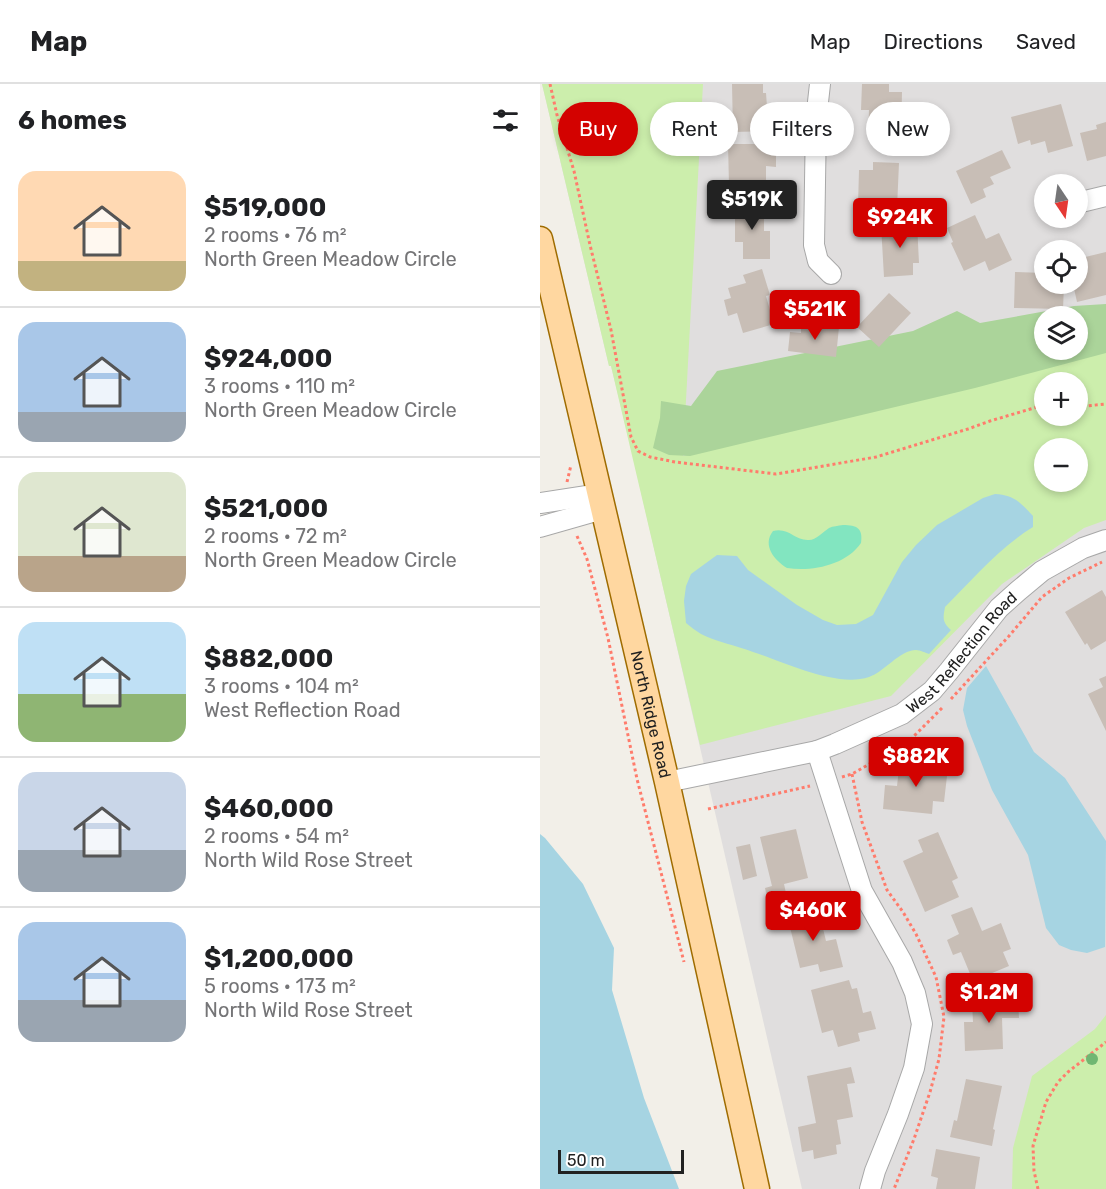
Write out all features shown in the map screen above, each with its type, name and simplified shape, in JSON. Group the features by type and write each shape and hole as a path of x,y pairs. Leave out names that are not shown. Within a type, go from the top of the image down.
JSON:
{"main road":[{"name":"North Ridge Road","path":"540,239 667,782 757,1189"}],"street":[{"path":"820,84 816,120 814,246 819,261 831,274"},
{"path":"1088,200 1106,196"},
{"path":"540,503 571,508 602,502"},
{"path":"540,527 571,508"},
{"name":"West Reflection Road","path":"667,782 817,751 902,714 932,691 999,608 1026,584 1042,571 1083,548 1106,540"},
{"path":"817,751 862,891 902,962 915,993 922,1024 914,1068 870,1189"}],"path":[{"path":"550,84 574,171 611,330 632,437 638,450 650,457 675,462 776,474 876,457 1034,408"},
{"path":"1088,406 1106,404"},
{"path":"571,463 567,486 578,540 587,559 608,638 637,779 684,962"},
{"path":"1038,1189 1034,1171 1033,1146 1046,1102 1058,1082 1106,1042"}],"shaded area":[{"path":"542,84 1106,84 1106,1189 802,1189 611,366 609,366 559,156 638,156 638,102 558,102 558,151"}],"green space":[{"path":"542,84 703,84 702,102 650,102 650,156 699,156 683,456 1075,360 1088,360 1088,356 1106,351 1106,520 1084,528 1002,584 891,696 700,745 611,366 609,366 559,156 638,156 638,102 558,102 558,151"},
{"path":"1106,304 1106,353 1088,358 1088,306 1074,306"},
{"path":"957,311 980,323 1034,313 1034,360 1080,360 975,388 690,456 669,455 653,448 660,418 661,401 691,406 717,371 913,331"},
{"path":"843,525 858,528 861,543 847,557 828,565 807,569 787,568 778,561 769,547 773,531 788,532 804,540 812,540 829,528"},
{"path":"1106,1015 1106,1189 1012,1189 1013,1148 1032,1076 1095,1029"}],"water":[{"path":"995,494 1007,496 1020,503 1033,516 1033,527 998,554 945,607 944,620 951,630 929,654 918,650 910,651 869,677 841,679 826,677 712,639 686,623 684,601 686,586 691,574 717,555 737,556 748,570 797,605 823,620 837,625 856,624 873,615 902,562 937,525 983,498"},
{"path":"986,666 1034,752 1065,778 1106,841 1105,947 1087,953 1071,950 1059,945 1046,928 1028,855 992,790 963,710 967,688"},
{"path":"540,834 583,884 614,948 612,990 644,1098 679,1189 540,1189"}],"building":[{"path":"732,84 763,84 767,102 750,102 750,132 738,132 738,102 732,102"},
{"path":"862,84 889,84 889,92 902,92 902,102 866,102 866,110 861,110"},
{"path":"1061,104 1073,146 1048,153 1045,141 1031,145 1030,140 1018,144 1011,117"},
{"path":"1106,122 1106,156 1087,161 1080,133 1097,129 1096,125"},
{"path":"738,144 750,144 750,156 776,156 776,167 766,166 766,197 739,198 739,185 729,185 728,156 738,156"},
{"path":"1002,150 1011,168 990,177 994,184 983,189 986,197 971,204 956,171"},
{"path":"873,162 899,163 897,208 858,206 859,170 873,170"},
{"path":"735,204 764,204 764,231 770,231 770,259 743,259 743,242 735,242"},
{"path":"975,215 986,239 999,233 1012,260 989,271 985,261 964,271 947,228"},
{"path":"917,223 919,263 913,263 913,275 884,277 881,225"},
{"path":"1106,252 1106,295 1077,302 1075,294 1088,294 1088,256"},
{"path":"762,269 770,295 766,296 774,324 743,333 737,313 728,316 724,300 731,298 728,288 746,283 743,275"},
{"path":"1015,272 1034,273 1034,294 1064,294 1063,306 1014,308"},
{"path":"889,293 911,313 879,347 857,327"},
{"path":"818,324 839,327 836,357 788,351 790,332 801,333 801,326 817,328"},
{"path":"1102,590 1106,597 1106,641 1091,650 1087,643 1085,645 1065,612"},
{"path":"1106,676 1106,731 1088,694 1103,687 1099,679"},
{"path":"900,760 939,764 938,775 947,776 944,802 933,801 932,814 883,809 885,785 897,786"},
{"path":"796,829 808,878 784,884 785,902 780,904 778,895 767,898 765,888 772,886 760,837"},
{"path":"938,832 958,878 952,881 959,897 925,912 903,861 923,852 918,840"},
{"path":"750,844 757,876 743,880 736,847"},
{"path":"972,907 982,931 1001,923 1011,949 1003,952 1009,966 973,981 961,952 953,955 947,940 959,934 951,915"},
{"path":"818,908 826,941 836,939 843,967 820,972 818,964 800,968 787,915"},
{"path":"849,980 852,989 857,988 863,1013 871,1011 876,1029 858,1033 860,1041 838,1047 833,1030 822,1033 811,990"},
{"path":"1018,999 1019,1018 1002,1018 1003,1049 965,1051 964,1022 973,1022 972,1001"},
{"path":"851,1067 855,1083 847,1084 853,1117 837,1120 841,1144 836,1145 837,1154 814,1159 813,1150 802,1152 798,1127 816,1123 807,1076"},
{"path":"966,1079 1002,1086 993,1129 995,1130 992,1146 950,1137 954,1120 957,1121"},
{"path":"936,1149 980,1157 975,1189 936,1189 938,1178 931,1176"}]}
